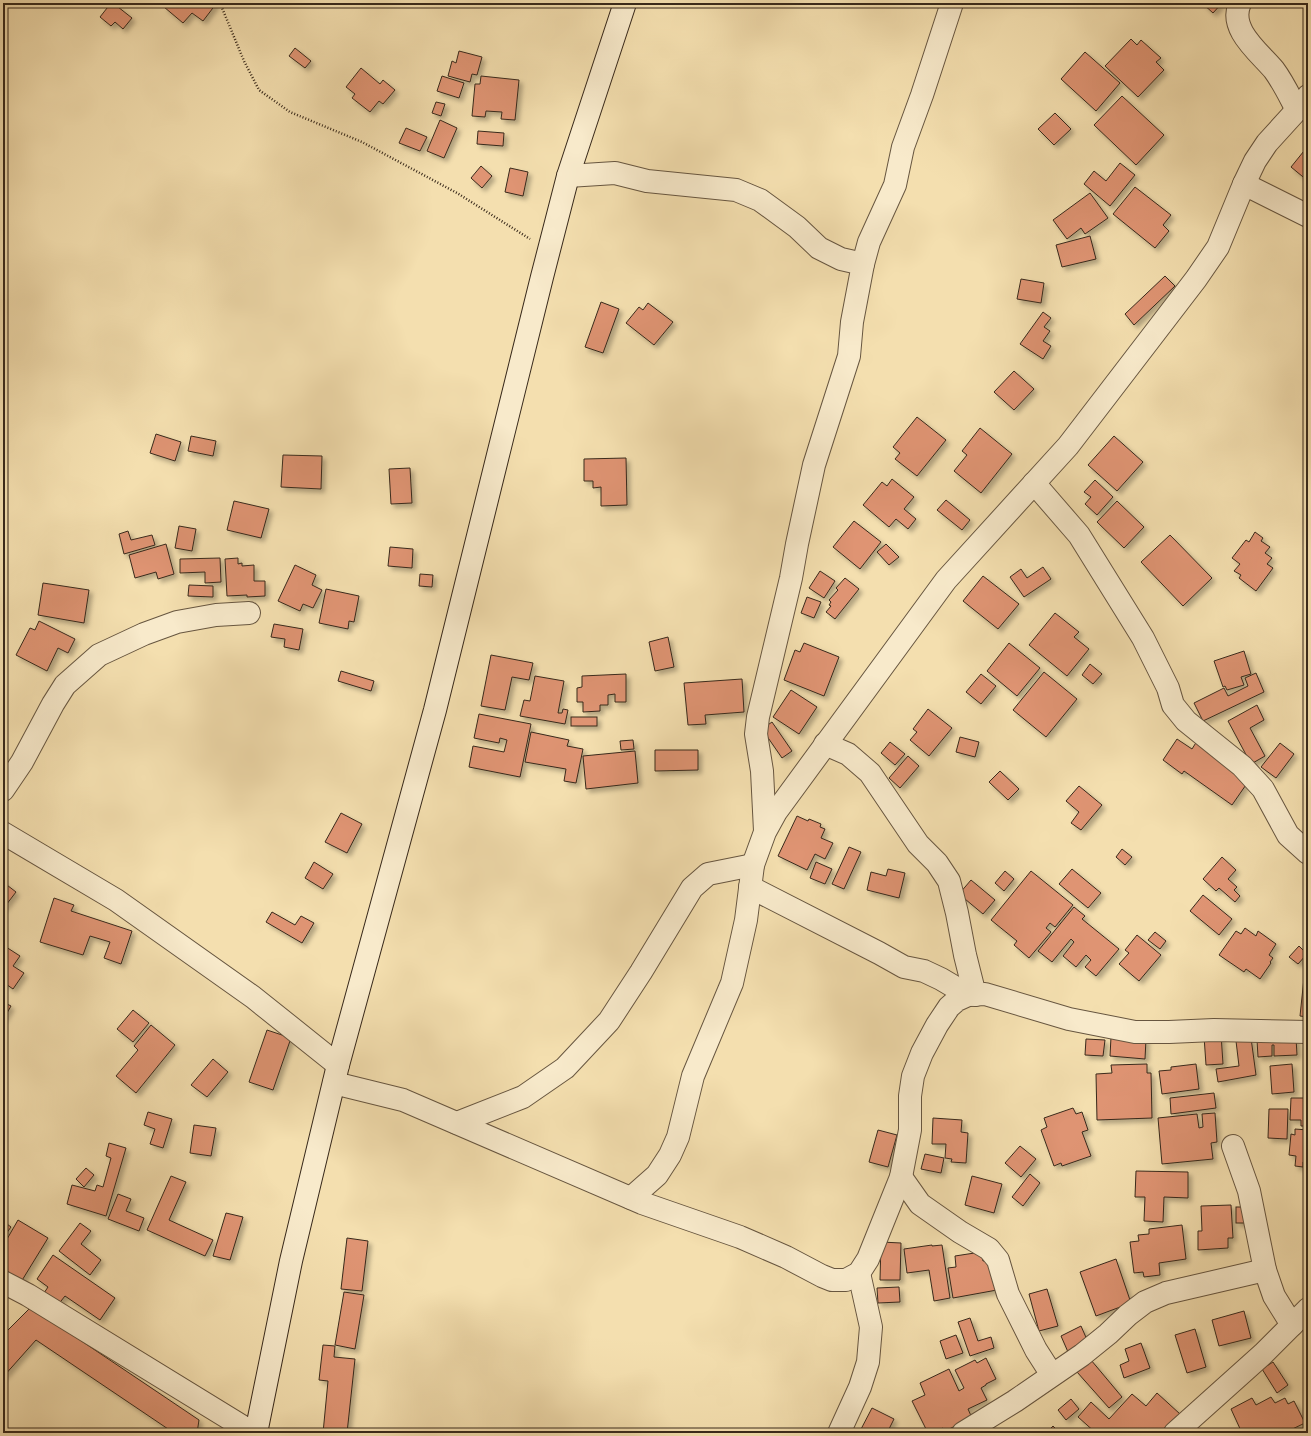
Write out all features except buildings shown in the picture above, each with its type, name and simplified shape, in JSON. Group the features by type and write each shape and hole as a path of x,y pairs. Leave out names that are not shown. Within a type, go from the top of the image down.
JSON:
{"street":[{"path":"256,1433 291,1261 336,1074 435,710 548,251 568,176 624,3"},
{"path":"765,832 762,771 756,734 758,717 791,578 814,465 849,356 852,322 863,264 869,242 895,185 903,147 922,95 952,3"},
{"path":"631,1198 657,1175 670,1155 678,1137 693,1076 732,983 746,920 753,865 765,832 776,812 946,580 1068,446 1196,279 1218,247 1255,161 1268,143 1303,103 1249,43 1239,25 1236,13 1240,3"},
{"path":"568,176 615,173 647,181 736,190 760,200 797,227 819,248 841,259 863,264"},
{"path":"1244,184 1308,216"},
{"path":"1034,483 1079,535 1143,638 1168,688 1172,705 1186,721 1242,766 1263,789 1288,835 1308,853"},
{"path":"3,790 22,762 53,704 66,685 98,655 144,634 177,622 249,613"},
{"path":"825,744 848,754 870,773 918,844 937,863 949,882 957,913 971,995"},
{"path":"3,834 116,900 253,996 336,1074 403,1100 642,1203 740,1237 786,1257 832,1280 846,1280 859,1273 868,1259 901,1177 910,1130 910,1096 913,1076 922,1053 937,1024 949,1007 957,1000 971,995 985,994 1069,1019 1135,1032 1214,1030 1308,1032"},
{"path":"456,1123 523,1098 565,1068 609,1021 641,972 692,888 708,874 753,865"},
{"path":"750,887 904,967 924,971 971,995"},
{"path":"1175,1433 1303,1316 1274,1296 1265,1270 1249,1191 1233,1146"},
{"path":"901,1177 920,1204 960,1232 988,1249 998,1260 1008,1294 1036,1350 1052,1375"},
{"path":"963,1433 1010,1404 1082,1355 1145,1302 1173,1291 1265,1270"},
{"path":"838,1433 860,1387 868,1362 871,1327 859,1273"},
{"path":"3,1282 253,1433"}],"path":[{"path":"220,3 244,61 259,90 290,112 362,142 457,193 548,251"}]}
